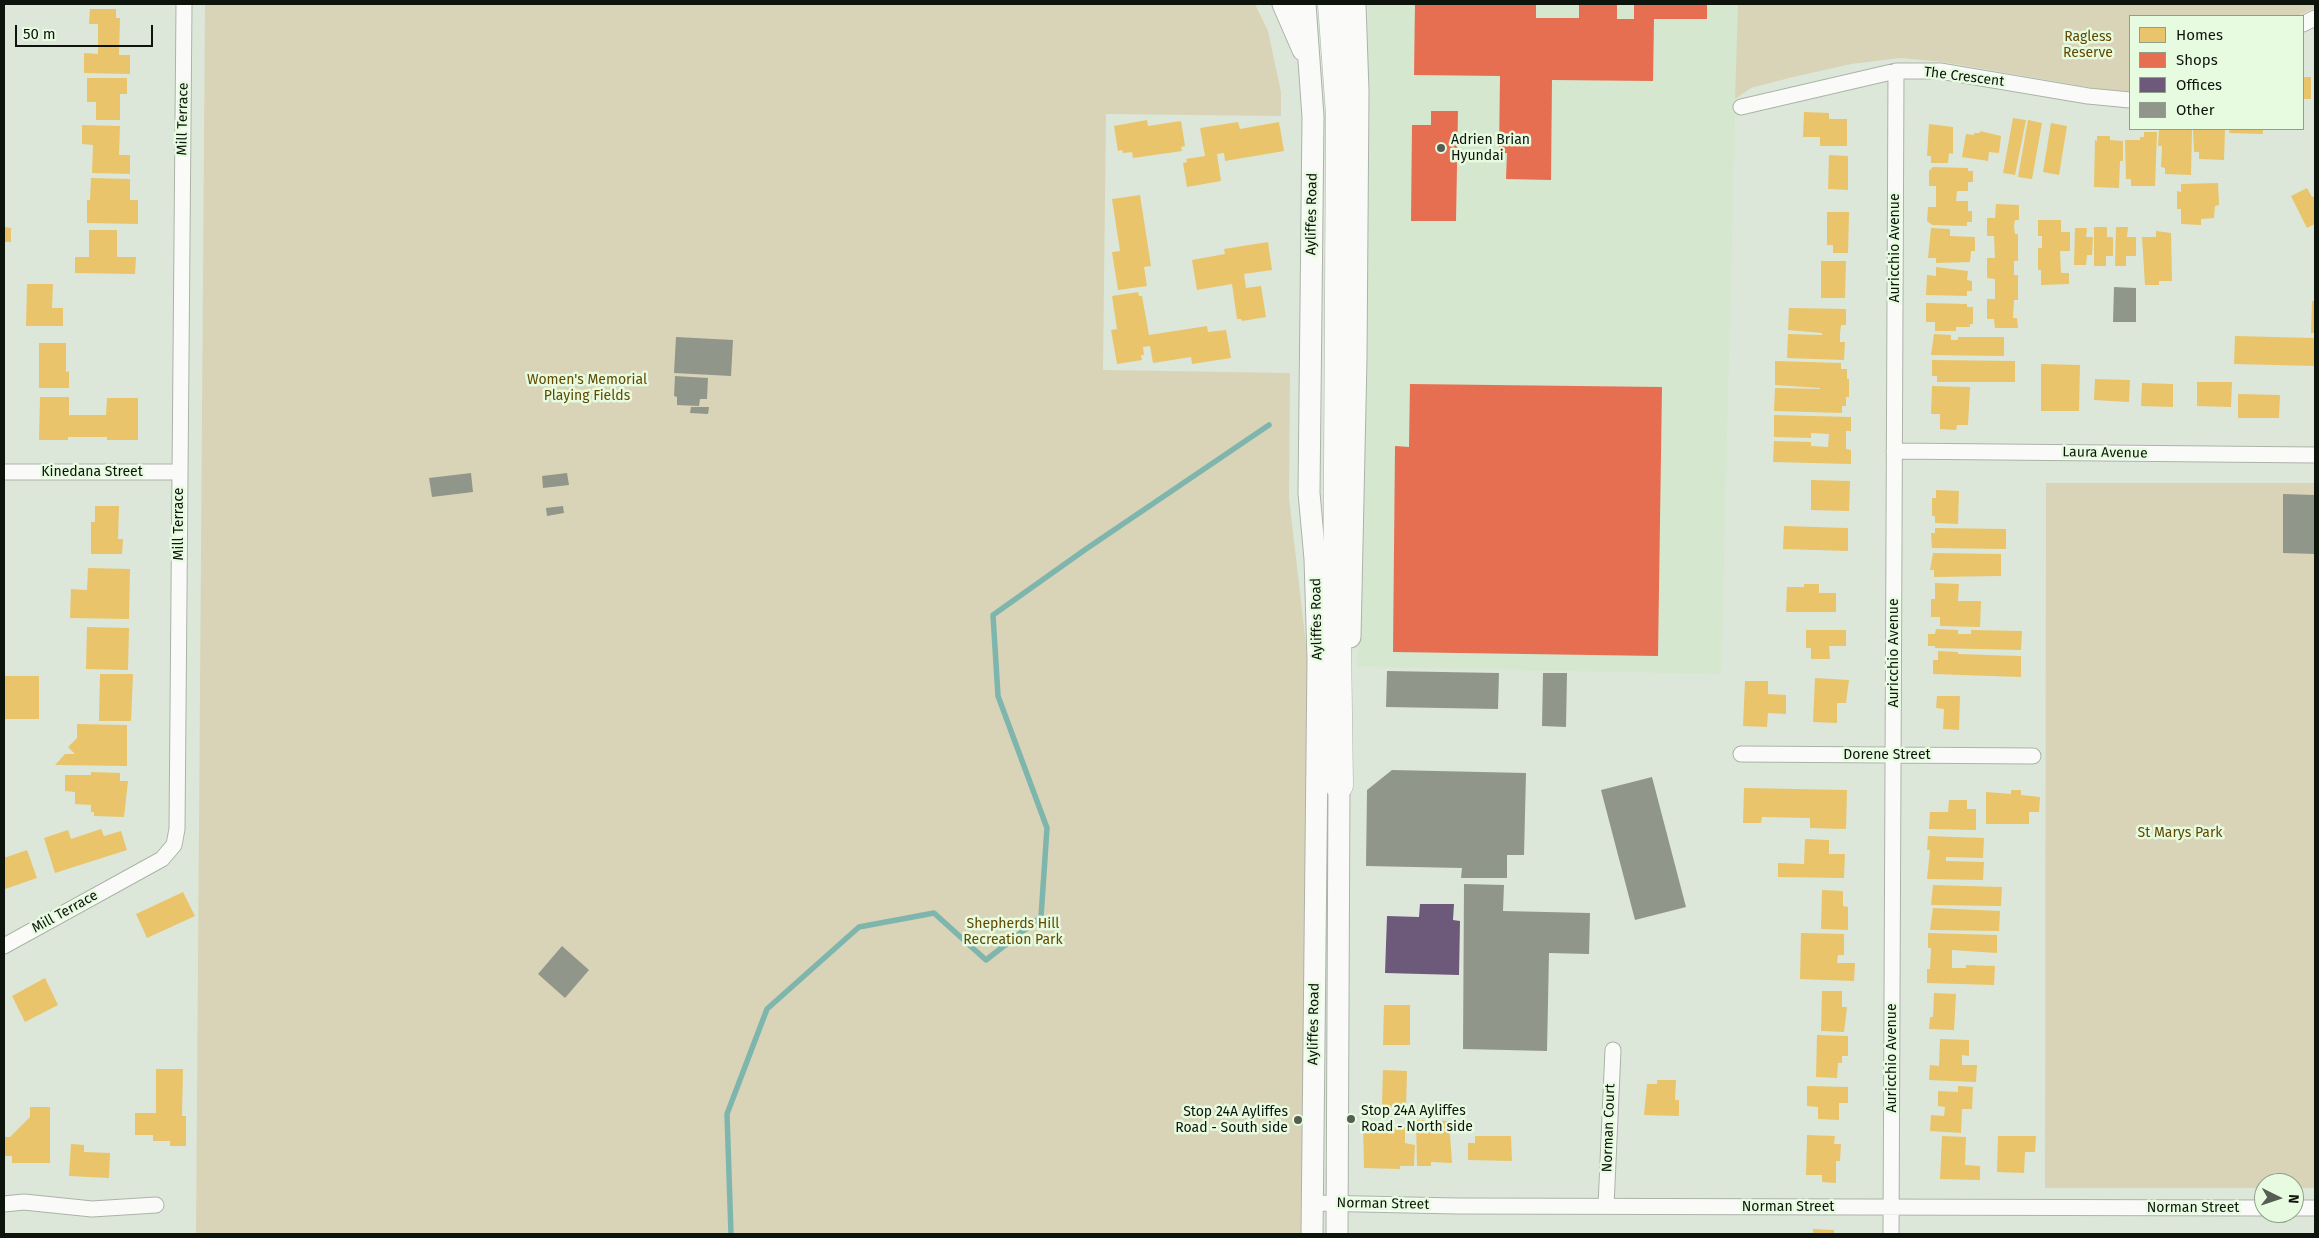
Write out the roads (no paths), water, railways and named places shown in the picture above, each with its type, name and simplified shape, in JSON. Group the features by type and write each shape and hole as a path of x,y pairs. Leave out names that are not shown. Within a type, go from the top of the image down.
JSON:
{"highway":[{"path":"1332,4 1340,114 1338,272 1339,785"}],"main road":[{"path":"1284,4 1311,69"},
{"name":"Ayliffes Road","path":"1305,4 1313,117 1309,493 1316,568 1318,659 1312,1234"},
{"name":"Ayliffes Road","path":"1337,1234 1339,785 1349,688 1355,499 1358,91 1355,4"}],"street":[{"name":"Mill Terrace","path":"4,946 162,859 174,844 177,829 184,4"},
{"name":"The Crescent","path":"1741,107 1896,71 1940,71 2088,96 2129,100"},
{"name":"Auricchio Avenue","path":"1891,1234 1896,71"},
{"name":"Laura Avenue","path":"1894,451 2315,455"},
{"name":"Kinedana Street","path":"4,472 180,472"},
{"name":"Dorene Street","path":"1741,754 2033,756"},
{"name":"Norman Court","path":"1606,1206 1613,1050"},
{"path":"4,1204 24,1202 92,1209 156,1205"},
{"name":"Norman Street","path":"1312,1203 2254,1208"}],"waterway":[{"path":"731,1234 727,1114 767,1009 859,927 934,913 986,960 1041,917 1047,828 998,696 993,615 1086,549 1269,425"}],"place":[{"name":"Adrien Brian Hyundai","path":"1441,148"},
{"name":"Stop 24A Ayliffes Road - North side","path":"1351,1119"},
{"name":"Stop 24A Ayliffes Road - South side","path":"1298,1120"}],"park label":[{"name":"Ragless Reserve","path":"2088,46"},
{"name":"Women's Memorial Playing Fields","path":"587,388"},
{"name":"St Marys Park","path":"2180,833"},
{"name":"Shepherds Hill Recreation Park","path":"1013,932"}]}
